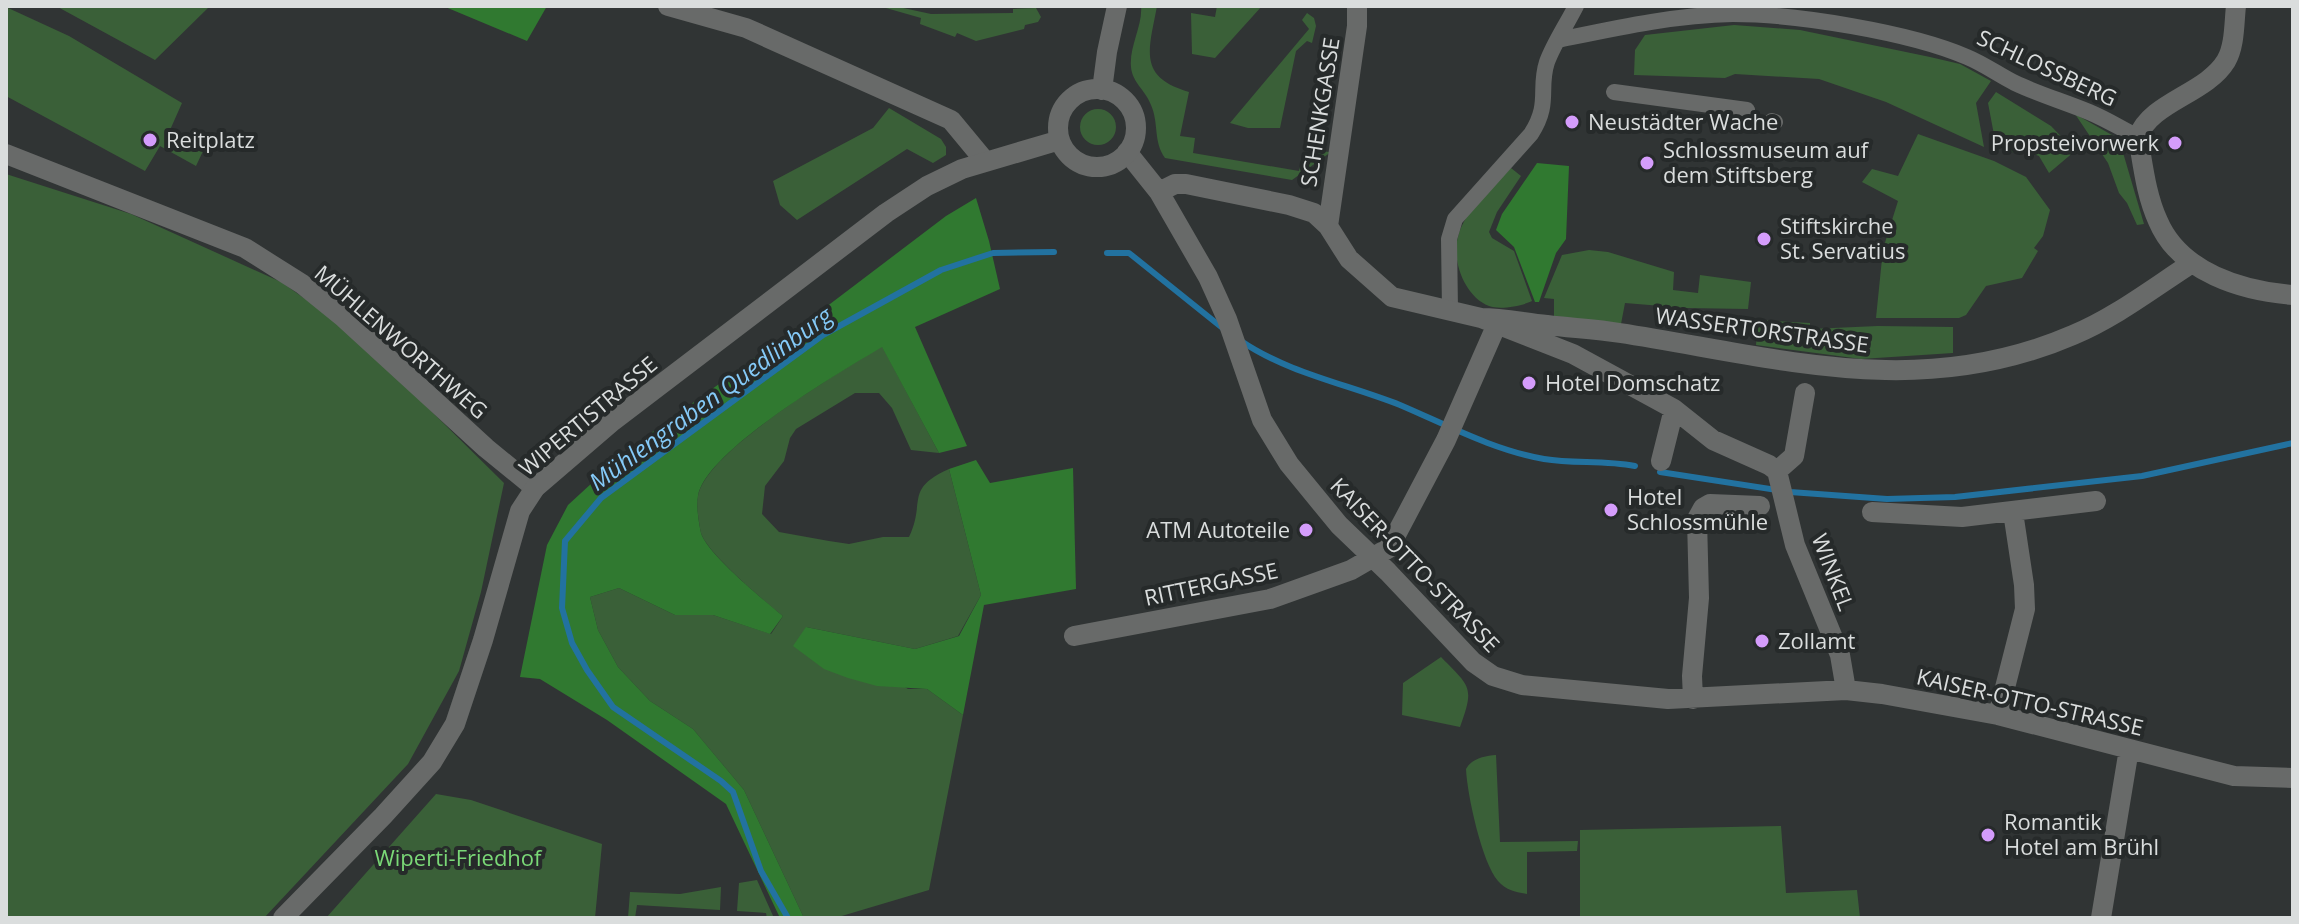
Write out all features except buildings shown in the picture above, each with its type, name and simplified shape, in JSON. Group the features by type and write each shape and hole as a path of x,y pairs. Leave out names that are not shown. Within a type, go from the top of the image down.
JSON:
{"street":[{"path":"668,6 746,28 951,120 985,161"},
{"name":"SCHENKGASSE","path":"1328,226 1357,26 1357,6"},
{"path":"1450,310 1449,239 1455,219 1539,122 1545,97 1546,64 1576,6"},
{"path":"2236,6 2226,62 2212,77 2148,120 2138,137 2146,181 2157,221 2168,239 2192,263 2233,283 2293,295"},
{"name":"SCHLOSSBERG","path":"1558,40 1629,25 1712,15 1769,15 1802,19 1878,33 1968,57 2016,84 2093,114 2138,137"},
{"path":"1102,90 1115,16"},
{"path":"1102,90 1123,99 1133,113 1135,137 1127,152 1111,164 1086,165 1070,156 1060,140 1059,120 1067,103 1083,92 1102,90"},
{"path":"1614,92 1747,110"},
{"name":"WIPERTISTRASSE","path":"283,918 432,762 455,724 520,511 535,488 613,421 886,213 927,186 985,161 1060,140"},
{"name":"KAISER-OTTO-STRASSE","path":"1127,152 1159,192 1208,277 1227,319 1262,420 1289,464 1339,525 1473,662 1499,679 1537,687 1635,698 1693,699 1846,690 1882,694 1998,715 2234,776 2293,778"},
{"name":"MÜHLENWORTHWEG","path":"6,154 245,248 302,284 344,318 486,448 535,488"},
{"path":"1159,192 1175,184 1186,184 1299,208 1319,216 1349,259 1392,297 1489,321 1595,365 1674,409 1713,440 1780,484 1794,456 1805,393"},
{"name":"WASSERTORSTRASSE","path":"1489,321 1508,318 1617,332 1812,366 1865,371 1915,371 2009,357 2063,340 2129,305 2192,263"},
{"name":"RITTERGASSE","path":"1074,636 1270,599 1351,570 1389,548 1450,432 1489,321"},
{"path":"1661,461 1674,409"},
{"name":"WINKEL","path":"1780,484 1795,545 1840,655 1846,690"},
{"path":"1872,512 1962,517 2096,501"},
{"path":"1693,699 1699,598 1697,519 1703,508 1710,504 1760,506"},
{"path":"1998,715 2025,609 2013,512"},
{"path":"2101,918 2129,749"}],"green space":[{"path":"56,6 210,6 155,60"},
{"path":"443,6 547,6 527,41"},
{"path":"879,6 931,14 1013,13 1013,9 1036,8 1041,17 1038,22 1025,25 1024,29 976,41 957,33 955,37 920,24 921,18"},
{"path":"1141,6 1157,6 1150,49 1154,70 1172,86 1189,92 1180,136 1195,138 1193,153 1299,171 1302,158 1313,151 1331,152 1292,180 1165,158 1159,146 1151,105 1131,67"},
{"path":"1217,6 1262,6 1215,58 1192,54 1191,13 1215,17"},
{"path":"6,7 69,36 182,103 170,130 204,149 196,166 160,146 145,171 6,96"},
{"path":"1307,13 1314,18 1316,26 1312,43 1307,41 1296,51 1280,128 1248,128 1230,123 1309,29 1302,20"},
{"path":"1734,25 1800,30 1960,64 1991,81 1976,103 1984,147 1886,102 1819,79 1735,74 1725,78 1634,75 1635,50 1645,35"},
{"path":"1996,92 2051,126 2075,151 2049,173 2039,156 2017,148 2014,153 1995,140 1988,103"},
{"path":"889,108 941,139 946,155 933,163 907,149 797,220 780,205 773,181 873,128"},
{"path":"1098,109 1111,114 1116,127 1111,140 1098,145 1085,140 1080,127 1085,114"},
{"path":"2075,114 2119,139 2144,224 2137,225 2119,193 2108,163"},
{"path":"1918,134 1994,161 2026,177 2050,210 2043,236 2034,248 2038,251 2022,278 1986,286 1966,315 1959,318 1876,318 1883,249 1898,201 1862,182 1872,169 1898,176"},
{"path":"1537,163 1569,166 1566,239 1556,253 1539,302 1535,302 1514,247 1496,230 1502,214"},
{"path":"1511,168 1521,176 1497,212 1489,232 1492,238 1514,251 1532,301 1511,307 1494,307 1480,301 1467,286 1458,267 1456,246 1473,208"},
{"path":"6,174 131,214 281,282 348,329 504,483 481,592 459,671 408,764 264,918 6,918"},
{"path":"976,198 1000,289 915,327 967,446 939,453 882,347 808,393 749,435 706,478 698,496 699,525 706,542 738,577 783,616 770,634 713,615 675,615 619,588 590,597 598,630 618,667 650,701 693,729 744,790 804,918 780,918 726,804 607,720 540,679 520,677 547,545 568,505 629,449 946,216"},
{"path":"1589,250 1608,252 1674,272 1673,290 1698,293 1700,275 1751,282 1748,309 1625,303 1621,324 1554,316 1554,299 1544,298 1562,255"},
{"path":"1758,320 1810,323 1810,329 1953,327 1953,353 1861,359 1756,345"},
{"path":"882,346 939,453 911,450 892,408 879,393 855,393 796,429 790,438 784,461 765,486 762,514 779,532 829,541 849,544 883,537 909,537 921,490 935,476 949,469 981,595 958,636 915,649 806,627 908,689 927,689 963,715 929,890 835,918 804,918 744,790 693,729 650,701 618,667 598,630 590,597 619,588 675,615 713,615 771,634 783,616 737,576 705,542 699,525 698,496 707,477 749,435 808,392"},
{"path":"976,460 990,483 1073,468 1076,589 984,605 963,715 927,689 877,686 848,678 824,669 793,646 806,627 915,649 959,636 981,595 949,469"},
{"path":"1441,657 1467,688 1467,703 1460,727 1402,715 1403,683"},
{"path":"1496,755 1500,842 1578,841 1577,851 1527,852 1527,894 1504,887 1492,872 1472,811 1466,769 1475,760"},
{"name":"Wiperti-Friedhof","path":"436,794 471,800 602,844 595,918 326,918"},
{"path":"1781,826 1786,893 1857,890 1860,918 1580,918 1580,830"},
{"path":"757,880 774,918 767,918 766,913 737,911 739,883"},
{"path":"721,887 720,910 637,905 635,918 628,918 630,892 680,894"}],"waterway":[{"name":"Mühlengraben Quedlinburg","path":"788,918 761,871 733,792 613,707 587,670 572,643 562,608 565,541 601,498 823,335 941,270 993,253 1054,252"},
{"name":"Mühlengraben Quedlinburg","path":"1107,253 1129,253 1225,330"},
{"name":"Mühlengraben Quedlinburg","path":"1241,341 1278,362 1400,405 1507,450 1555,460 1635,466"},
{"name":"Mühlengraben Quedlinburg","path":"1660,472 1790,492 1887,499 1955,497 2142,476 2293,443"}],"place":[{"name":"Neustädter Wache","path":"1572,122"},
{"name":"Reitplatz","path":"150,140"},
{"name":"Propsteivorwerk","path":"2175,143"},
{"name":"Schlossmuseum auf dem Stiftsberg","path":"1647,163"},
{"name":"Stiftskirche St. Servatius","path":"1764,239"},
{"name":"Hotel Domschatz","path":"1529,383"},
{"name":"Hotel Schlossmühle","path":"1611,510"},
{"name":"ATM Autoteile","path":"1306,530"},
{"name":"Zollamt","path":"1762,641"},
{"name":"Romantik Hotel am Brühl","path":"1988,835"}]}
